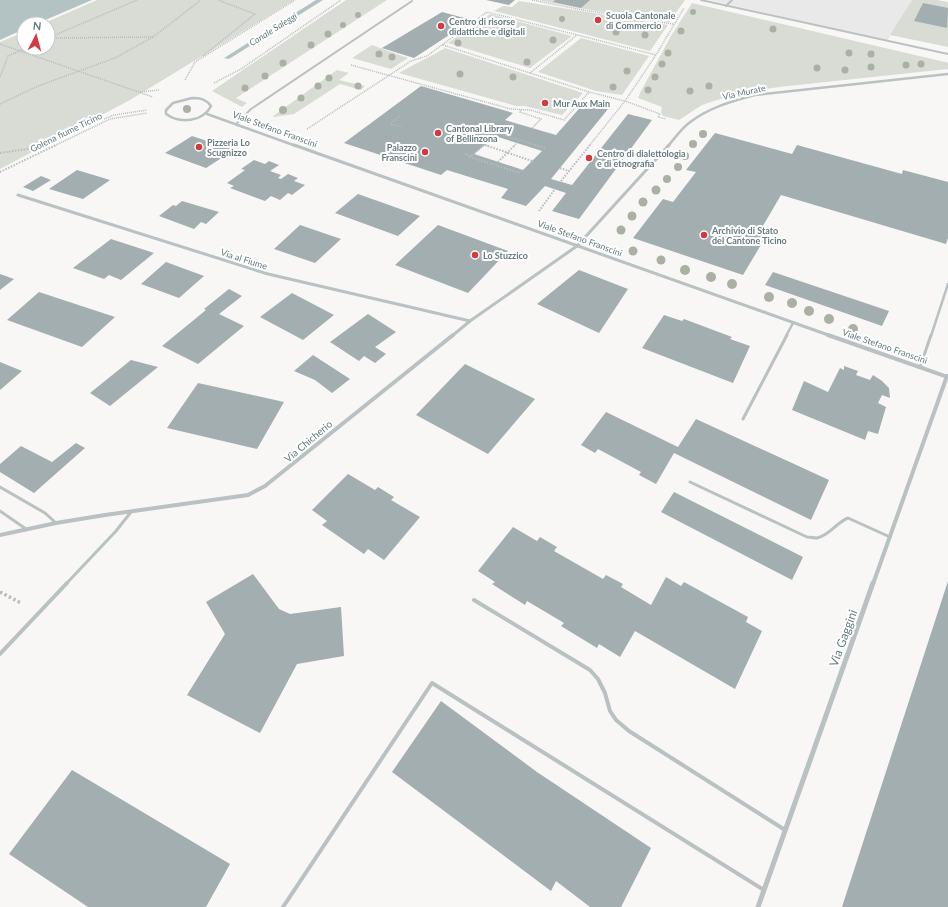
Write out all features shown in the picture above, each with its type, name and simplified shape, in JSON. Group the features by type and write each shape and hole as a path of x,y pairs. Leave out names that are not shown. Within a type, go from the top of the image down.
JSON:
{"street":[{"name":"Via Murate","path":"577,246 688,124 697,117 720,105 755,95 948,74"},
{"path":"200,98 205,100 211,106 207,114 195,118 180,120 166,114 168,106 178,100 200,98"},
{"name":"Viale Stefano Franscini","path":"207,114 237,123 526,228 947,376"},
{"name":"Via al Fiume","path":"18,195 268,274 470,321"},
{"name":"Via Chicherio","path":"0,535 56,523 236,497 256,491 293,464 350,416 470,321 577,246"},
{"name":"Via Gaggini","path":"758,907 947,376"}],"lane":[{"path":"700,0 948,54"},
{"path":"726,6 732,0"},
{"path":"237,123 251,109 412,1"},
{"path":"920,367 948,284"},
{"path":"743,420 793,323"},
{"path":"690,482 807,537 817,538 828,532 842,519 848,518 890,537"},
{"path":"0,487 45,513 56,523"},
{"path":"0,511 26,529"},
{"path":"0,654 116,531 131,512"},
{"path":"474,600 590,670 598,679 610,711 616,720 629,731 785,830"},
{"path":"283,907 432,683 764,890"}],"path":[{"path":"56,35 137,0"},
{"path":"0,104 38,86 115,58 153,37 201,0"},
{"path":"218,0 255,14 195,62 295,0"},
{"path":"200,98 210,86 241,69 340,0"},
{"path":"532,0 673,24"},
{"path":"560,182 625,100 656,55 685,6"},
{"path":"288,142 388,75 411,61 427,56 487,12 656,55"},
{"path":"530,73 577,35"},
{"path":"56,38 153,37"},
{"path":"0,44 137,92 159,90"},
{"path":"442,45 589,92 625,100 660,114 658,116"},
{"path":"0,76 8,56 16,52"},
{"path":"326,58 511,108 530,110 564,120 589,92"},
{"path":"0,152 28,149 114,115 150,109 166,110"},
{"name":"Golena fiume Ticino","path":"0,172 110,119 166,110"},
{"path":"521,110 520,112 541,119 532,128"},
{"path":"400,116 391,123 402,127"},
{"path":"471,156 497,133 545,148"},
{"path":"498,162 517,143"},
{"path":"485,145 532,161"},
{"path":"465,154 471,156 470,157 520,173"},
{"path":"560,168 569,171"},
{"path":"526,228 555,189"}],"shaded area":[{"path":"0,0 92,0 55,16 16,16 16,33 0,40"},
{"path":"97,0 294,0 130,100 0,169 0,42 16,35 16,56 56,56 56,18"},
{"path":"346,0 387,0 236,98 247,103 242,107 212,91"},
{"path":"538,0 685,0 669,22 584,9"},
{"path":"710,0 912,0 887,41"},
{"path":"912,0 937,0 948,2 948,47 890,35"},
{"path":"519,1 668,25 650,51 494,11 503,6 512,7"},
{"path":"692,3 945,62 948,63 948,69 779,87 738,93 702,105 679,120 663,116 661,113 662,107 638,98 671,36"},
{"path":"490,14 572,36 530,68 448,43"},
{"path":"581,38 649,56 622,95 596,91 538,72"},
{"path":"372,45 408,58 391,69 352,58"},
{"path":"445,48 583,93 562,115 525,106 516,106 399,73"},
{"path":"337,70 349,73 339,80 365,86 361,90 340,84 294,114 273,116"}],"building":[{"path":"486,0 515,0 509,5"},
{"path":"555,0 590,0 581,8 553,2"},
{"path":"923,3 948,8 947,28 914,21"},
{"path":"442,12 472,20 414,58 382,48"},
{"name":"Palazzo Franscini","path":"421,86 513,113 505,120 556,135 584,103 608,109 551,179 572,185 628,114 652,120 579,219 552,211 566,193 545,186 526,206 501,198 508,189 447,170 441,175 344,143","holes":["495,136 542,151 523,170 474,154"]},
{"path":"715,133 792,154 797,145 902,174 903,170 948,182 948,238 946,244 781,195 760,231 768,233 743,275 633,238 663,199 673,202 696,172 686,170"},
{"path":"192,136 234,150 206,168 165,153"},
{"path":"254,160 265,164 269,161 279,165 270,171 281,175 278,178 281,179 288,174 298,178 294,181 305,185 292,195 288,193 280,200 271,196 265,201 230,188 234,186 227,183 245,170 241,169"},
{"path":"77,170 110,180 83,199 49,189"},
{"path":"41,176 51,180 33,191 23,187"},
{"path":"358,194 420,216 398,236 335,213"},
{"path":"182,201 219,212 206,224 201,222 194,229 159,216 173,205 176,206"},
{"path":"300,225 341,239 315,263 274,249"},
{"path":"438,225 508,251 468,293 395,265"},
{"path":"111,239 154,253 121,280 109,275 104,279 73,268"},
{"path":"166,262 204,276 179,298 141,284"},
{"path":"579,270 628,289 599,333 537,304"},
{"path":"773,272 889,311 882,326 765,285"},
{"path":"0,274 14,279 0,290"},
{"path":"229,289 242,296 219,314 244,326 198,364 162,346 206,310 204,309"},
{"path":"39,292 115,317 82,347 7,320"},
{"path":"292,293 334,315 303,340 260,317"},
{"path":"368,314 396,332 375,347 386,354 375,363 364,356 359,361 330,342"},
{"path":"664,315 682,321 684,319 732,337 730,339 750,346 733,383 642,348"},
{"path":"313,355 350,379 332,393 315,380 294,371"},
{"path":"131,360 158,367 110,406 90,393"},
{"path":"0,362 22,371 0,390"},
{"path":"465,364 535,399 488,454 416,415"},
{"path":"844,366 858,371 856,375 870,380 873,375 889,388 890,398 882,395 878,403 886,407 878,434 868,431 865,440 792,410 804,381 828,392 840,368 844,370"},
{"path":"198,383 284,402 257,449 167,428"},
{"path":"606,412 678,447 696,419 829,480 811,520 674,453 656,484 639,475 641,472 598,449 595,453 581,445"},
{"path":"76,443 85,448 34,493 0,472 0,464 21,446 52,462"},
{"path":"348,474 375,490 378,487 394,497 391,500 420,517 384,560 368,549 364,554 322,525 327,521 312,510"},
{"path":"674,492 803,557 792,580 661,512"},
{"path":"513,527 537,541 540,537 557,547 554,551 603,579 606,575 623,584 621,587 651,605 666,577 681,586 684,582 748,617 746,622 762,631 735,689 635,631 620,657 599,644 597,648 561,626 564,623 527,601 525,605 492,584 495,582 478,571"},
{"path":"253,574 279,609 290,614 341,607 344,656 297,664 260,733 187,695 225,634 206,602"},
{"path":"948,581 948,907 842,907"},
{"path":"441,701 537,772 651,848 621,907 590,907 556,881 551,891 392,772"},
{"path":"72,770 230,864 206,907 88,907 9,854"}],"waterway":[{"name":"Canale Saleggi","path":"227,58 320,0"}],"place":[{"name":"Scuola Cantonale di Commercio","path":"598,20"},
{"name":"Centro di risorse didattiche e digitali","path":"441,26"},
{"name":"Mur Aux Main","path":"545,103"},
{"name":"Cantonal Library of Bellinzona","path":"438,133"},
{"name":"Pizzeria Lo Scugnizzo","path":"199,147"},
{"name":"Palazzo Franscini","path":"425,152"},
{"name":"Centro di dialettologia e di etnografia","path":"589,158"},
{"name":"Archivio di Stato del Cantone Ticino","path":"704,235"},
{"name":"Lo Stuzzico","path":"475,255"}]}
